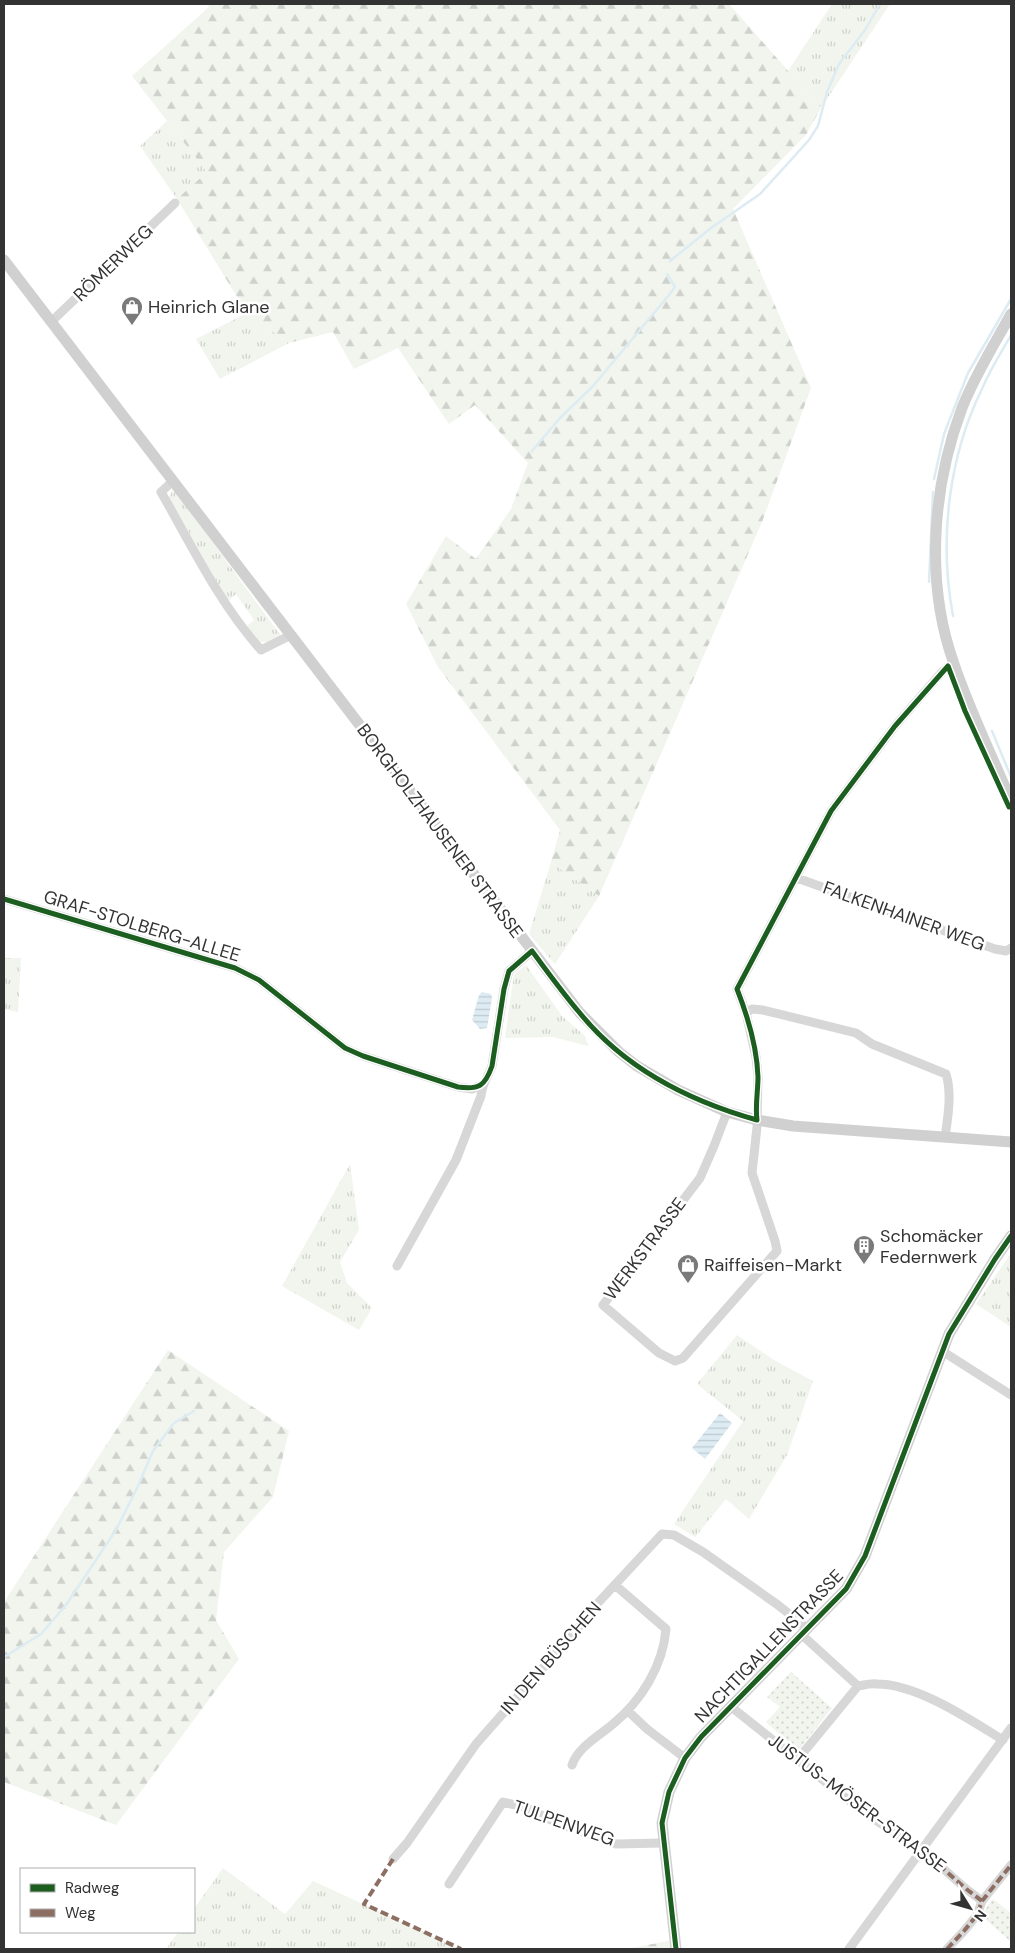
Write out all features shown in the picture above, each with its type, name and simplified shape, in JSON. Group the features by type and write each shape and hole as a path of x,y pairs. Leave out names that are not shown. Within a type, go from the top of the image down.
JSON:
{"main road":[{"name":"BORGHOLZHAUSENER STRASSE","path":"4,260 580,1014 619,1052 658,1080 693,1098 726,1112 757,1120 793,1126 1011,1142"},
{"path":"1011,314 976,376 951,440 937,517 936,568 940,610 953,663 1011,801"},
{"name":"NACHTIGALLENSTRASSE","path":"676,1949 662,1823 668,1792 685,1758 701,1737 846,1589 865,1556 949,1334 1011,1236"}],"street":[{"name":"RÖMERWEG","path":"51,322 175,203"},
{"path":"173,481 161,492 220,597 249,636 261,650 291,635"},
{"path":"757,1120 758,1076 756,1057 746,1013 737,989 831,811 896,726 943,671 953,663"},
{"name":"FALKENHAINER WEG","path":"797,878 995,949 1006,951 1011,948"},
{"name":"GRAF-STOLBERG-ALLEE","path":"4,899 235,968 259,980 345,1048 363,1056 458,1086 472,1089 482,1085"},
{"path":"397,1266 456,1160 480,1096 482,1085 489,1075 504,989 509,972 532,951"},
{"path":"746,1013 752,1009 763,1010 856,1033 872,1044 946,1074 949,1101 945,1137"},
{"name":"WERKSTRASSE","path":"726,1112 700,1178 603,1305 659,1353 675,1361 683,1358 776,1251 775,1241 752,1173 757,1120"},
{"path":"942,1351 1011,1395"},
{"path":"614,1584 662,1534 674,1535 754,1588 805,1632 858,1686"},
{"name":"IN DEN BÜSCHEN","path":"393,1859 407,1844 476,1744 557,1653 614,1584 666,1629 664,1644 655,1669 639,1697 628,1711 586,1745 572,1765"},
{"path":"798,1759 858,1686 877,1684 908,1690 958,1712 1003,1740"},
{"name":"JUSTUS-MÖSER-STRASSE","path":"730,1706 861,1810 939,1864 982,1901"},
{"path":"628,1711 647,1729 685,1758"},
{"path":"849,1949 1011,1728"},
{"name":"TULPENWEG","path":"449,1884 504,1802 528,1808 556,1822 616,1844 664,1843"},
{"path":"947,1949 977,1915 982,1901 1011,1865"}],"green space":[{"path":"207,4 729,4 821,108 806,135 733,209 811,388 762,522 599,896 551,862 560,830 438,667 406,604 446,536 476,559 511,509 528,463 475,405 449,424 398,348 354,369 333,332 289,343 247,313 177,199 207,172 132,76 209,7"},
{"path":"832,4 890,4 821,108 788,71"},
{"path":"167,121 207,172 177,199 140,146"},
{"path":"247,313 289,343 220,379 196,339"},
{"path":"172,491 176,492 281,636 271,643 258,641 247,626 254,620 236,594 228,601 169,498"},
{"path":"551,862 599,896 555,964 529,934"},
{"path":"4,958 21,958 18,1012 4,1009"},
{"path":"526,965 562,1016 585,1036 588,1046 553,1037 505,1038 514,974"},
{"path":"350,1164 359,1230 340,1262 347,1283 372,1308 359,1330 282,1286"},
{"path":"1011,1253 1011,1327 976,1304"},
{"path":"737,1335 774,1360 813,1381 787,1455 749,1519 726,1499 695,1537 674,1524 743,1421 697,1384"},
{"path":"168,1350 289,1431 273,1497 224,1552 216,1620 239,1659 116,1825 4,1782 4,1602"},
{"path":"791,1672 832,1708 798,1751 766,1722 780,1707 767,1697"},
{"path":"223,1868 285,1914 313,1881 461,1949 166,1949 177,1933 195,1933 195,1908"},
{"path":"993,1899 1011,1913 1011,1942 981,1915"},
{"path":"673,1940 674,1949 627,1949"}],"shaded area":[{"path":"482,992 491,994 492,998 487,1028 480,1029 472,1020 479,995"},
{"path":"720,1413 732,1423 705,1459 692,1448"}],"waterway":[{"path":"670,261 711,228 760,194 809,140 818,126 827,92 839,64 865,30 880,4"},
{"path":"532,451 560,418 593,386 669,295 675,287 667,274"},
{"path":"934,479 944,434 968,373 1011,299"},
{"path":"953,616 949,588 947,529 954,471 970,415 988,375 1011,335"},
{"path":"929,582 933,492"},
{"path":"992,731 1011,777"},
{"path":"4,1657 41,1634 66,1605 116,1530 153,1451 174,1423 194,1411"}],"marked path":[{"path":"930,1857 982,1901"},
{"path":"393,1859 364,1904 461,1949"},
{"path":"947,1949 977,1915 982,1901 1011,1865"}],"cycle path":[{"path":"4,899 235,968 259,980 345,1048 363,1056 465,1088 476,1087 487,1078 492,1066 504,989 509,971 532,951 579,1012 597,1032 637,1066 659,1080 707,1103 757,1120 758,1077 756,1055 748,1021 737,989 831,811 895,726 948,666 965,711 1009,807 1011,806"},
{"path":"676,1949 662,1823 669,1792 685,1758 701,1737 846,1589 865,1556 949,1334 1011,1236"}],"place":[{"name":"Heinrich Glane","path":"132,326"},
{"name":"Schomäcker Federnwerk","path":"864,1265"},
{"name":"Raiffeisen-Markt","path":"688,1284"}]}
